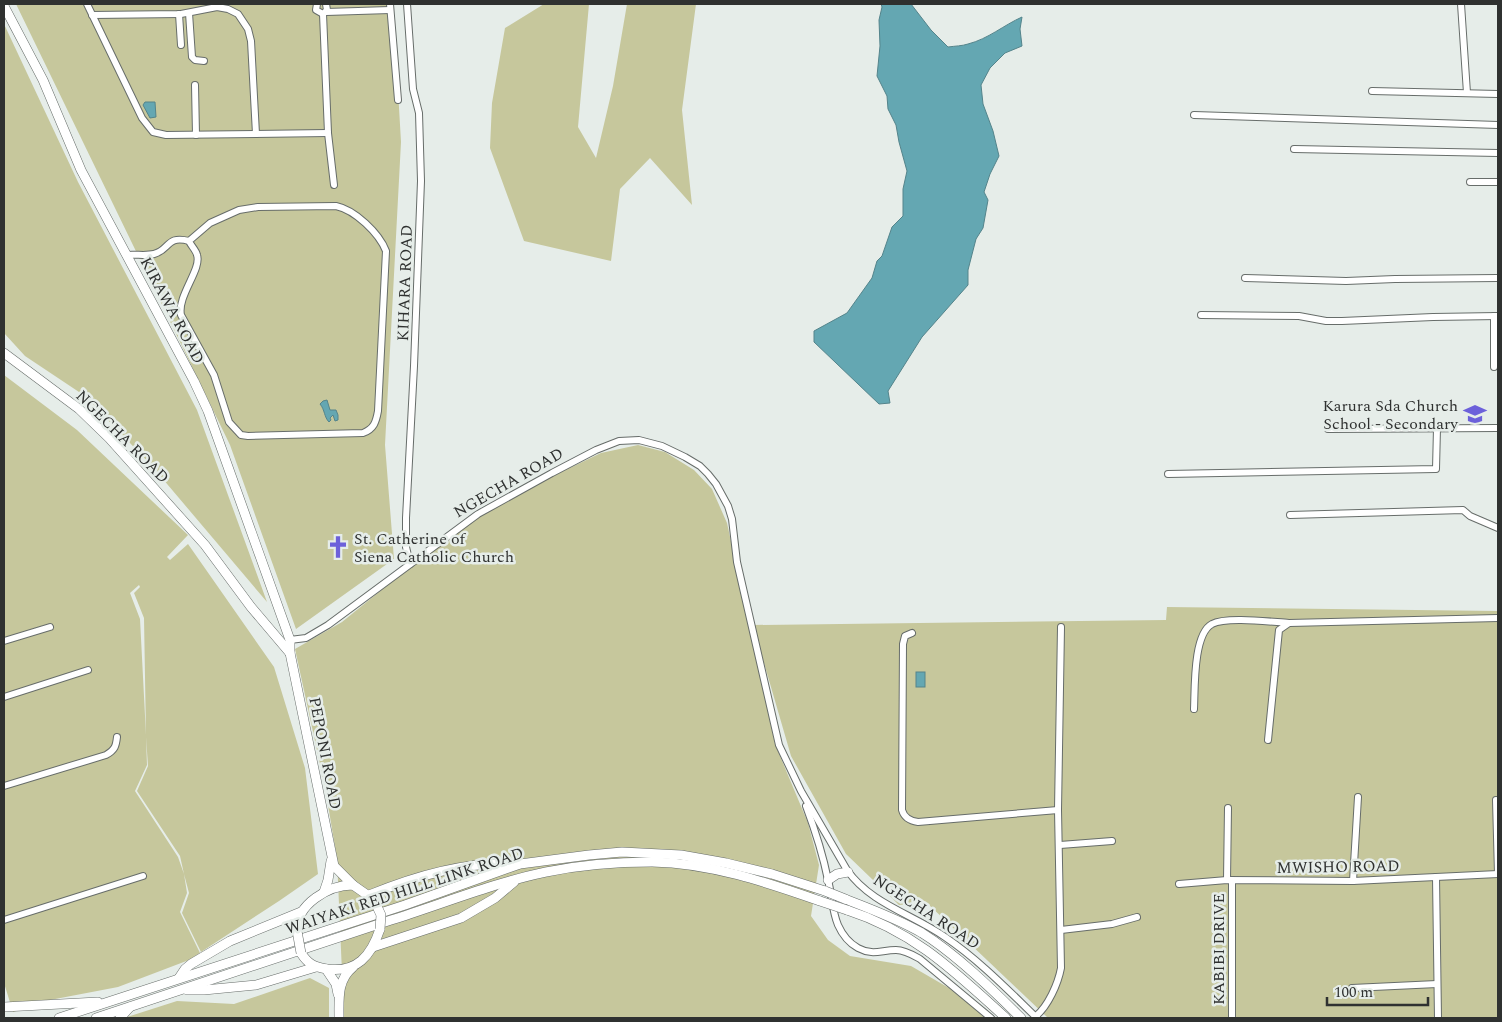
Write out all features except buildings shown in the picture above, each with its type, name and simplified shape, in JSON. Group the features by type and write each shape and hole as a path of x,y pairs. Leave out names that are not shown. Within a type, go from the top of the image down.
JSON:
{"main road":[{"name":"KIRAWA ROAD","path":"4,6 37,68 81,170 194,381 208,411 290,640"},
{"name":"NGECHA ROAD","path":"4,353 79,408 109,438 205,545 251,607 290,653"},
{"path":"290,640 290,653"},
{"name":"PEPONI ROAD","path":"290,653 332,859 338,872 353,885"},
{"name":"WAIYAKI RED HILL LINK ROAD","path":"59,1018 405,905 520,864 622,852 681,855 726,862 772,874 845,899 908,926 936,943 964,965 1021,1018"},
{"name":"PEPONI ROAD","path":"324,892 332,859"},
{"path":"372,898 439,872 494,863 520,864"},
{"name":"WAIYAKI RED HILL LINK ROAD","path":"96,1018 518,879 574,867 644,863 675,864 739,875 772,884 847,910 893,929 933,954 1006,1018"},
{"path":"828,880 838,874 848,872"},
{"path":"373,947 461,918 495,898 518,879"},
{"path":"179,978 191,964 230,940 301,912 324,892 338,886 353,885 372,898 381,915 380,929 373,947 365,958 353,967 343,979 338,994"},
{"path":"301,912 298,920 301,953 309,963 321,968 340,970 353,967"},
{"path":"181,990 204,990 256,985 321,968"},
{"path":"321,968 336,984 339,1018"},
{"path":"4,1007 109,1002"},
{"path":"120,1018 130,1007"}],"street":[{"path":"87,4 146,125 153,132 196,135 328,133"},
{"path":"317,4 316,10 324,13 390,7 398,100"},
{"path":"326,4 328,8 324,13 328,133 334,186"},
{"name":"KIHARA ROAD","path":"407,4 413,89 419,113 421,182 406,518 406,547 410,564"},
{"path":"1461,4 1467,93"},
{"path":"92,15 179,14 218,7 238,14 248,29 251,41 256,134"},
{"path":"189,13 192,57 195,60 204,61"},
{"path":"179,14 181,44"},
{"path":"195,85 196,135"},
{"path":"1372,91 1498,94"},
{"path":"1194,114 1498,125"},
{"path":"1294,149 1498,153"},
{"path":"1470,182 1498,182"},
{"path":"126,255 153,254 170,242 179,239 189,241 197,254 197,262 180,304 181,315 214,376 229,422 241,435 363,433 370,430 375,424 378,411 386,255 383,244 369,228 354,213 337,206 248,208 229,213 210,223 189,241"},
{"path":"1245,278 1346,281 1395,278 1498,278"},
{"path":"1202,314 1299,316 1336,322 1496,316 1494,367"},
{"path":"1168,474 1436,469 1437,428"},
{"path":"1328,429 1498,428"},
{"name":"NGECHA ROAD","path":"290,640 306,638 328,625 445,537 496,503 569,464 612,444 619,441 639,440 662,446 685,457 700,466 708,474 728,506 732,519 737,562 774,728 785,761 848,872 870,894 954,943 983,966 1036,1017"},
{"path":"1290,515 1463,510 1470,516 1498,528"},
{"path":"1194,709 1199,647 1202,636 1210,624 1244,620 1289,623 1498,618"},
{"path":"1268,740 1279,630 1289,623"},
{"path":"4,641 50,627"},
{"path":"1036,1017 1044,1010 1060,975 1061,968 1058,810 1061,627"},
{"path":"912,633 905,636 903,644 903,814 908,819 918,822 1058,810"},
{"path":"4,696 88,670"},
{"path":"4,786 113,751 116,747 117,737"},
{"name":"NGECHA ROAD","path":"801,791 817,836 838,925 843,934 852,944 866,951 876,953 896,950 912,954 992,1018"},
{"path":"1353,882 1358,797"},
{"path":"1496,800 1498,874"},
{"name":"KABIBI DRIVE","path":"1228,808 1232,1018"},
{"path":"1060,845 1112,841"},
{"name":"MWISHO ROAD","path":"1179,884 1230,880 1353,882 1498,874"},
{"path":"4,920 143,876"},
{"path":"1436,877 1438,1018"},
{"path":"1061,930 1112,924 1137,917"},
{"path":"1352,988 1437,984"}],"green space":[{"path":"16,4 393,4 401,142 385,445 394,559 296,629 230,445"},
{"path":"544,4 589,4 578,127 596,158 613,86 627,4 696,4 682,110 692,205 650,158 620,189 611,261 524,241 490,148 492,103 505,28"},
{"path":"4,24 78,182 197,410 267,602 151,465 85,396 25,356 4,333"},
{"path":"4,375 77,430 188,535 167,557 170,560 188,544 274,667 305,768 318,874 201,952 182,913 189,893 184,874 187,893 180,912 200,953 189,960 118,987 50,1000 13,1012 4,983","holes":["139,585 140,587 134,593 144,618 146,735 140,619 130,593","146,737 148,766 137,791 180,856 184,874 178,857 135,791 147,765"]},
{"path":"638,445 665,452 694,470 712,489 727,523 775,744 808,823 819,865 811,916 828,940 850,956 911,966 949,988 987,1018 344,1018 337,859 325,787 295,649 342,622 390,583 497,503 601,453"},
{"path":"1167,607 1498,611 1498,1018 1048,1018 927,903 899,905 846,854 791,756 753,625 1166,620"},
{"path":"310,978 329,988 329,1018 124,1018 177,1001 234,1004"}],"water":[{"path":"881,4 911,4 931,30 948,47 975,42 1022,17 1020,29 1022,46 1005,53 990,68 981,85 983,104 993,131 999,156 984,192 988,200 983,228 976,239 968,270 968,285 922,337 888,391 890,403 879,404 814,342 814,331 847,313 872,278 877,261 882,256 892,227 903,216 903,189 907,171 896,125 888,109 887,96 877,76"},
{"path":"145,102 155,102 156,117 150,118 143,105"},
{"path":"327,400 330,410 336,410 338,420 335,421 333,415 329,422 326,418 320,404"},
{"path":"916,672 925,672 925,687 916,687"}],"place":[{"name":"Karura Sda Church School - Secondary","path":"1475,414"},
{"name":"St. Catherine of Siena Catholic Church","path":"338,547"}]}
